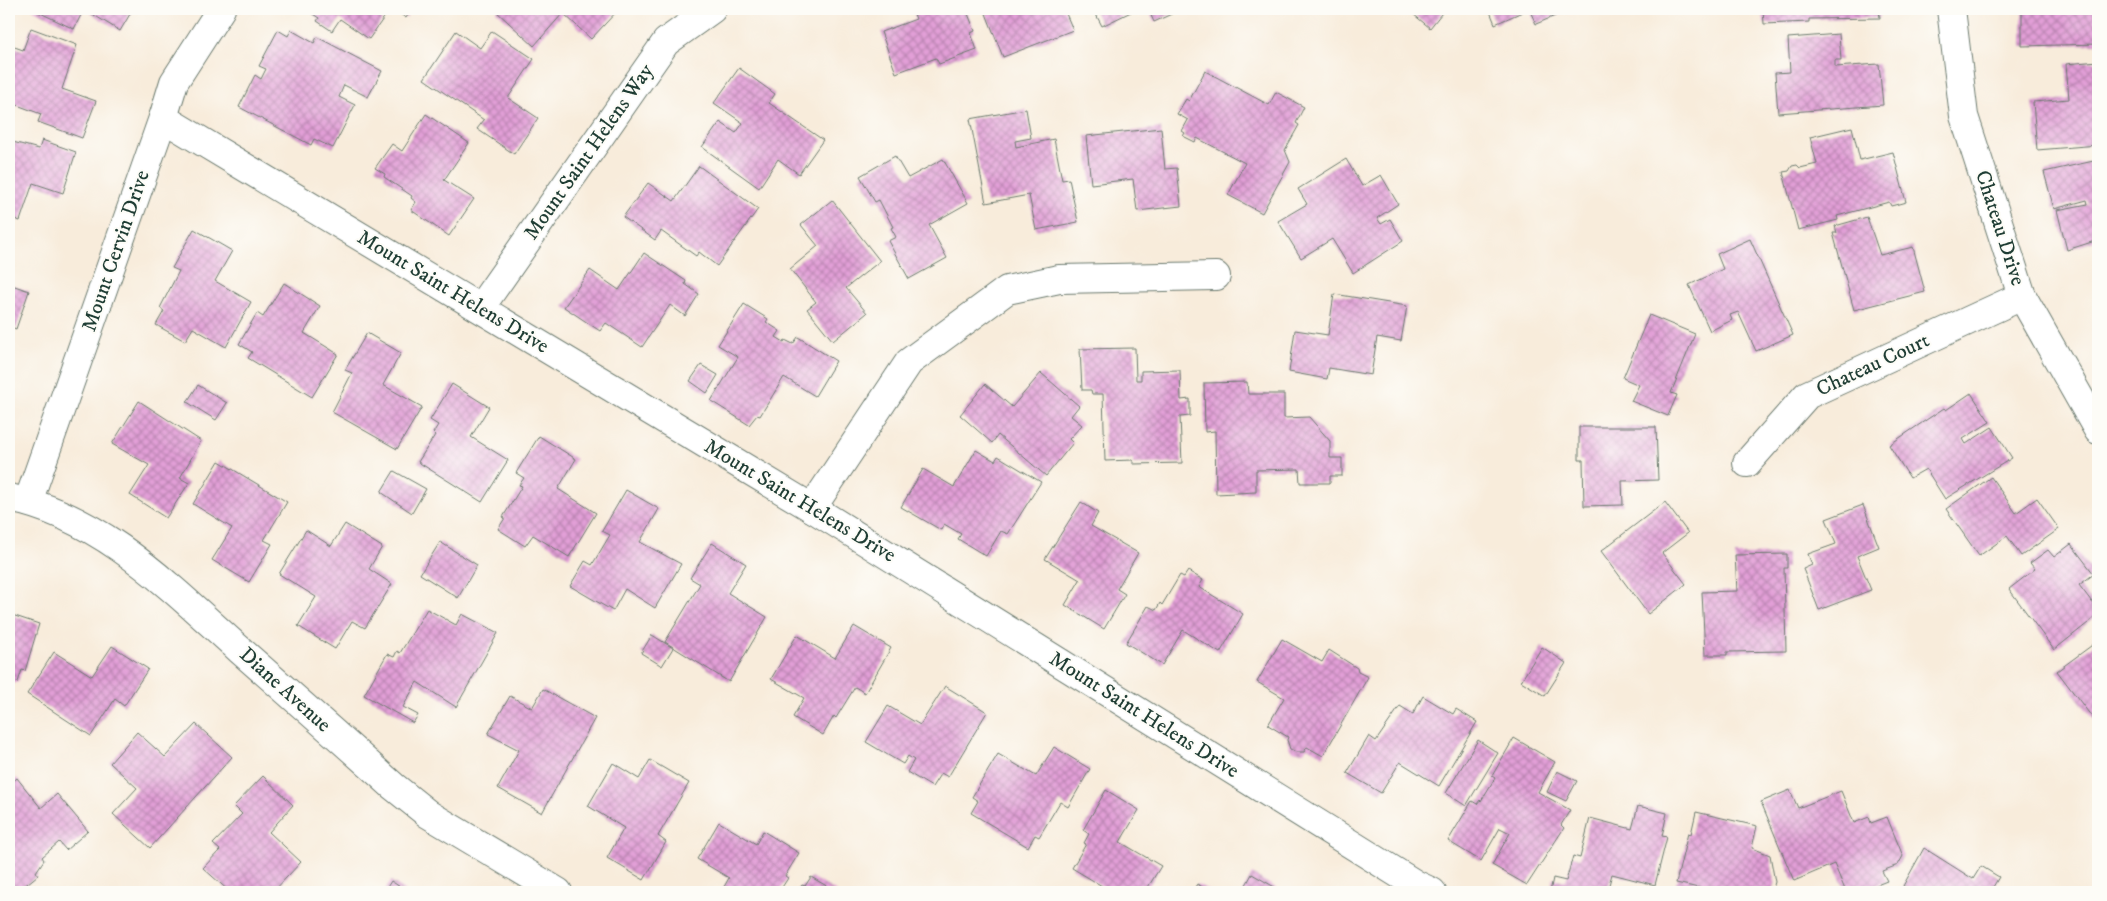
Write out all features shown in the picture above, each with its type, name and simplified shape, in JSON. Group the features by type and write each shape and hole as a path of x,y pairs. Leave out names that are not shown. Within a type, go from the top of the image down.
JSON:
{"street":[{"name":"Mount Cervin Drive","path":"18,500 163,118 174,82 221,9"},
{"name":"Mount Saint Helens Way","path":"480,308 666,42 712,9"},
{"name":"Chateau Drive","path":"1951,9 1964,116 2022,296 2098,430"},
{"name":"Mount Saint Helens Drive","path":"163,118 812,508 1419,890"},
{"path":"812,508 909,362 1007,290 1058,279 1216,276"},
{"name":"Chateau Court","path":"1747,463 1807,395 2022,296"},
{"name":"Diane Avenue","path":"18,500 90,529 145,566 393,786 428,814 558,892"}],"building":[{"path":"32,9 84,9 74,29"},
{"path":"84,9 133,9 120,31"},
{"path":"305,9 390,9 369,39 340,19 332,31 317,21 319,18"},
{"path":"393,9 412,9 406,18"},
{"path":"498,9 619,9 591,39 563,13 534,46 496,11"},
{"path":"912,9 966,9 975,31 971,33 977,50 939,64 936,58 896,73 881,32 916,19"},
{"path":"990,9 1064,9 1073,30 1003,57 985,11"},
{"path":"1093,9 1137,9 1102,26"},
{"path":"1148,9 1177,9 1178,11 1154,22"},
{"path":"1407,9 1445,9 1430,28"},
{"path":"1489,9 1529,9 1495,24"},
{"path":"1529,9 1566,9 1567,11 1536,24"},
{"path":"1763,9 1879,9 1880,18 1809,19 1809,22 1764,24"},
{"path":"2022,9 2098,9 2098,44 2022,46"},
{"path":"31,28 77,45 62,89 96,101 82,138 38,122 41,114 9,102 9,45 23,50"},
{"path":"278,30 288,36 291,30 314,43 317,37 382,71 368,97 344,85 339,97 355,105 333,148 314,139 311,145 239,107 255,75 261,79 266,69 259,66"},
{"path":"456,31 480,48 492,31 534,59 508,98 538,118 514,154 477,129 484,120 424,79"},
{"path":"1839,34 1841,60 1835,60 1835,67 1879,64 1883,105 1778,113 1775,73 1790,72 1788,38"},
{"path":"2098,61 2098,145 2037,150 2033,102 2069,99 2066,64"},
{"path":"739,68 775,94 769,103 823,140 799,174 778,159 759,188 702,147 720,122 736,133 743,123 714,103"},
{"path":"1205,71 1269,105 1276,92 1304,107 1296,123 1299,125 1285,150 1290,162 1262,213 1228,195 1245,163 1197,138 1195,142 1183,136 1185,133 1182,131 1188,120 1177,114 1186,99 1189,101"},
{"path":"1026,109 1031,138 1015,141 1016,147 1054,139 1062,180 1069,179 1078,222 1036,230 1029,195 986,203 970,119"},
{"path":"426,114 469,143 444,180 474,199 449,236 411,210 416,202 411,198 412,196 384,177 385,174 375,168 392,144 402,151"},
{"path":"1852,127 1860,160 1893,152 1906,202 1891,206 1889,202 1837,216 1838,220 1798,230 1783,172 1789,171 1792,166 1797,165 1800,168 1817,164 1810,137"},
{"path":"1161,128 1165,169 1177,168 1181,206 1137,211 1133,179 1091,184 1086,136"},
{"path":"42,140 76,152 63,193 33,183 20,221 9,217 9,141 39,149"},
{"path":"895,156 908,178 943,159 968,203 929,225 947,258 909,279 888,241 896,237 891,228 893,227 879,200 875,202 860,176"},
{"path":"1346,159 1362,186 1381,175 1398,204 1377,218 1381,224 1390,219 1403,241 1353,273 1332,239 1301,258 1278,221 1307,204 1298,189"},
{"path":"2098,160 2098,240 2067,250 2057,210 2088,204 2087,200 2054,209 2044,172"},
{"path":"699,166 758,209 717,266 699,252 696,256 661,231 655,240 623,217 648,183 674,201"},
{"path":"832,200 880,261 846,288 867,313 833,341 807,309 816,302 790,269 818,246 801,225"},
{"path":"1867,217 1880,255 1913,247 1925,292 1854,310 1833,233 1837,233 1835,226"},
{"path":"194,229 232,251 215,281 251,302 226,347 193,328 185,341 156,325 164,311 160,308 179,271 172,268"},
{"path":"1750,239 1793,335 1756,351 1738,312 1730,315 1732,320 1710,331 1689,285 1723,269 1717,254"},
{"path":"644,253 686,281 685,284 699,294 685,316 670,305 642,347 606,323 600,331 564,307 590,270 619,290"},
{"path":"284,283 320,306 304,333 338,354 312,397 248,358 252,352 239,344 257,313 263,317"},
{"path":"9,284 29,291 16,329 9,326"},
{"path":"1334,294 1407,306 1401,341 1377,337 1371,375 1329,368 1327,379 1289,372 1295,330 1328,335"},
{"path":"744,304 768,319 766,322 780,331 776,337 784,342 785,340 793,344 798,337 836,361 815,396 784,377 760,416 757,415 749,425 711,401 738,357 718,345"},
{"path":"1649,315 1695,334 1671,393 1677,395 1668,416 1631,401 1639,385 1623,378"},
{"path":"367,333 401,353 383,385 422,407 397,449 332,412 352,373 345,370"},
{"path":"1135,348 1136,380 1141,380 1141,371 1180,370 1181,400 1190,399 1190,416 1180,417 1182,463 1133,464 1133,460 1105,461 1103,394 1092,394 1091,390 1082,390 1080,349"},
{"path":"701,365 718,375 707,393 690,381"},
{"path":"1041,373 1079,406 1071,416 1082,425 1069,439 1073,443 1046,476 998,435 992,443 960,415 985,384 1012,407"},
{"path":"1247,382 1248,394 1284,394 1284,418 1309,417 1330,441 1330,458 1342,458 1342,476 1330,476 1330,483 1300,483 1299,469 1256,470 1256,492 1216,494 1215,431 1205,432 1204,383"},
{"path":"452,384 489,407 471,437 508,460 482,502 418,462 435,435 433,433 438,425 430,420"},
{"path":"198,385 227,403 216,420 187,402"},
{"path":"1971,393 1990,422 1963,439 1966,444 1992,427 2012,458 1945,499 1926,469 1910,478 1889,445 1944,408 1946,410"},
{"path":"139,401 201,441 180,478 189,483 166,518 130,495 149,465 112,444"},
{"path":"1579,427 1656,427 1658,480 1622,481 1623,505 1584,506 1583,460 1579,460"},
{"path":"539,436 576,459 558,489 596,513 569,557 533,535 525,546 498,529 522,486 519,485 524,478 516,473"},
{"path":"976,450 995,461 998,456 1041,482 1008,534 1001,531 986,556 958,539 961,534 944,524 941,530 901,507 923,469 954,487"},
{"path":"219,461 287,502 264,540 272,544 249,582 212,560 232,528 193,504"},
{"path":"394,471 426,489 412,513 381,492"},
{"path":"1991,477 2016,513 2037,498 2059,529 2021,556 2007,536 1979,556 1946,509"},
{"path":"626,490 659,509 640,542 681,564 655,608 625,589 613,611 570,586 585,561 592,565 610,535 602,531"},
{"path":"1081,502 1098,513 1091,526 1138,553 1117,589 1125,594 1104,629 1065,605 1080,580 1045,559"},
{"path":"1665,502 1688,533 1662,553 1686,584 1648,614 1601,551"},
{"path":"1863,505 1879,547 1857,556 1871,590 1819,610 1803,569 1812,565 1808,554 1836,544 1826,519"},
{"path":"345,524 382,547 369,569 392,584 365,628 352,621 335,649 298,626 316,597 279,574 306,530 331,546"},
{"path":"440,542 477,565 458,598 420,574"},
{"path":"712,543 746,564 728,593 767,617 729,682 665,642 700,584 690,578"},
{"path":"2071,544 2094,574 2079,585 2098,610 2098,615 2054,650 2009,589 2035,569 2030,563 2048,550 2054,557"},
{"path":"1787,554 1787,568 1784,568 1786,651 1727,652 1727,655 1705,655 1702,592 1737,591 1735,555"},
{"path":"1188,571 1203,580 1199,587 1243,614 1220,653 1183,630 1162,665 1126,643 1148,606 1156,610 1160,603 1162,605 1180,575 1184,577"},
{"path":"427,609 456,625 462,614 498,633 456,707 417,682 403,707 418,715 413,723 364,695 387,654 394,657 397,651 400,653"},
{"path":"9,614 39,624 25,671 22,670 18,682 9,684"},
{"path":"854,626 891,648 865,693 855,687 823,735 793,717 804,698 771,679 797,635 835,658"},
{"path":"652,635 673,648 662,666 641,653"},
{"path":"1282,639 1322,662 1329,650 1357,668 1358,672 1368,677 1323,756 1307,747 1304,752 1296,752 1290,749 1288,737 1268,725 1284,698 1257,682"},
{"path":"2095,643 2098,648 2098,725 2057,671"},
{"path":"112,646 148,669 124,706 115,699 91,736 27,694 54,652 92,676"},
{"path":"1542,647 1566,663 1545,696 1521,681"},
{"path":"945,686 987,712 948,777 941,773 932,787 907,772 914,760 908,756 903,764 866,742 888,706 920,725"},
{"path":"543,689 595,718 542,813 498,788 519,750 488,734 510,696 532,708"},
{"path":"1423,696 1453,714 1456,709 1477,722 1439,786 1400,762 1381,793 1347,773 1369,736 1376,741 1400,706 1413,714"},
{"path":"196,724 232,757 150,848 113,814 137,788 110,763 137,732 165,757"},
{"path":"1514,738 1555,762 1538,792 1570,810 1561,825 1564,828 1527,885 1492,865 1510,833 1500,828 1481,861 1448,841 1472,801 1477,804 1481,801 1495,778 1492,776"},
{"path":"1478,740 1498,753 1466,806 1446,793"},
{"path":"1054,747 1090,769 1068,807 1060,802 1039,837 1035,835 1028,847 971,813 978,801 972,797 998,754 1036,776"},
{"path":"650,760 689,783 658,836 666,842 644,880 607,858 624,828 588,806 613,763 639,779"},
{"path":"1557,771 1577,781 1566,801 1547,792"},
{"path":"263,776 293,805 269,832 301,862 273,892 230,892 203,868 220,850 213,844 242,814 234,806"},
{"path":"17,778 41,808 57,794 88,831 66,850 59,842 42,857 44,860 36,872 38,875 17,892 9,892 9,785"},
{"path":"1106,790 1139,810 1120,842 1161,866 1145,892 1112,892 1072,868 1086,844 1084,843 1089,834 1083,830"},
{"path":"1790,790 1798,808 1841,791 1854,823 1869,817 1871,823 1887,817 1903,856 1898,865 1882,871 1887,881 1859,892 1846,892 1834,864 1794,881 1761,802"},
{"path":"1638,806 1667,813 1662,836 1667,837 1655,885 1612,874 1607,892 1550,892 1553,878 1566,881 1573,856 1580,858 1590,818 1632,829"},
{"path":"1696,812 1757,826 1752,848 1770,855 1775,882 1772,892 1717,892 1676,883 1688,833 1691,834"},
{"path":"719,822 756,844 763,831 799,853 785,876 788,878 779,892 721,892 729,878 697,859"},
{"path":"1924,848 1973,879 1981,866 1999,877 1990,892 1914,892 1903,886"},
{"path":"1252,874 1283,892 1242,892"},
{"path":"811,877 837,892 797,892 802,885 805,886"},
{"path":"391,881 408,892 384,892"},
{"path":"1197,884 1212,892 1192,892"}]}
